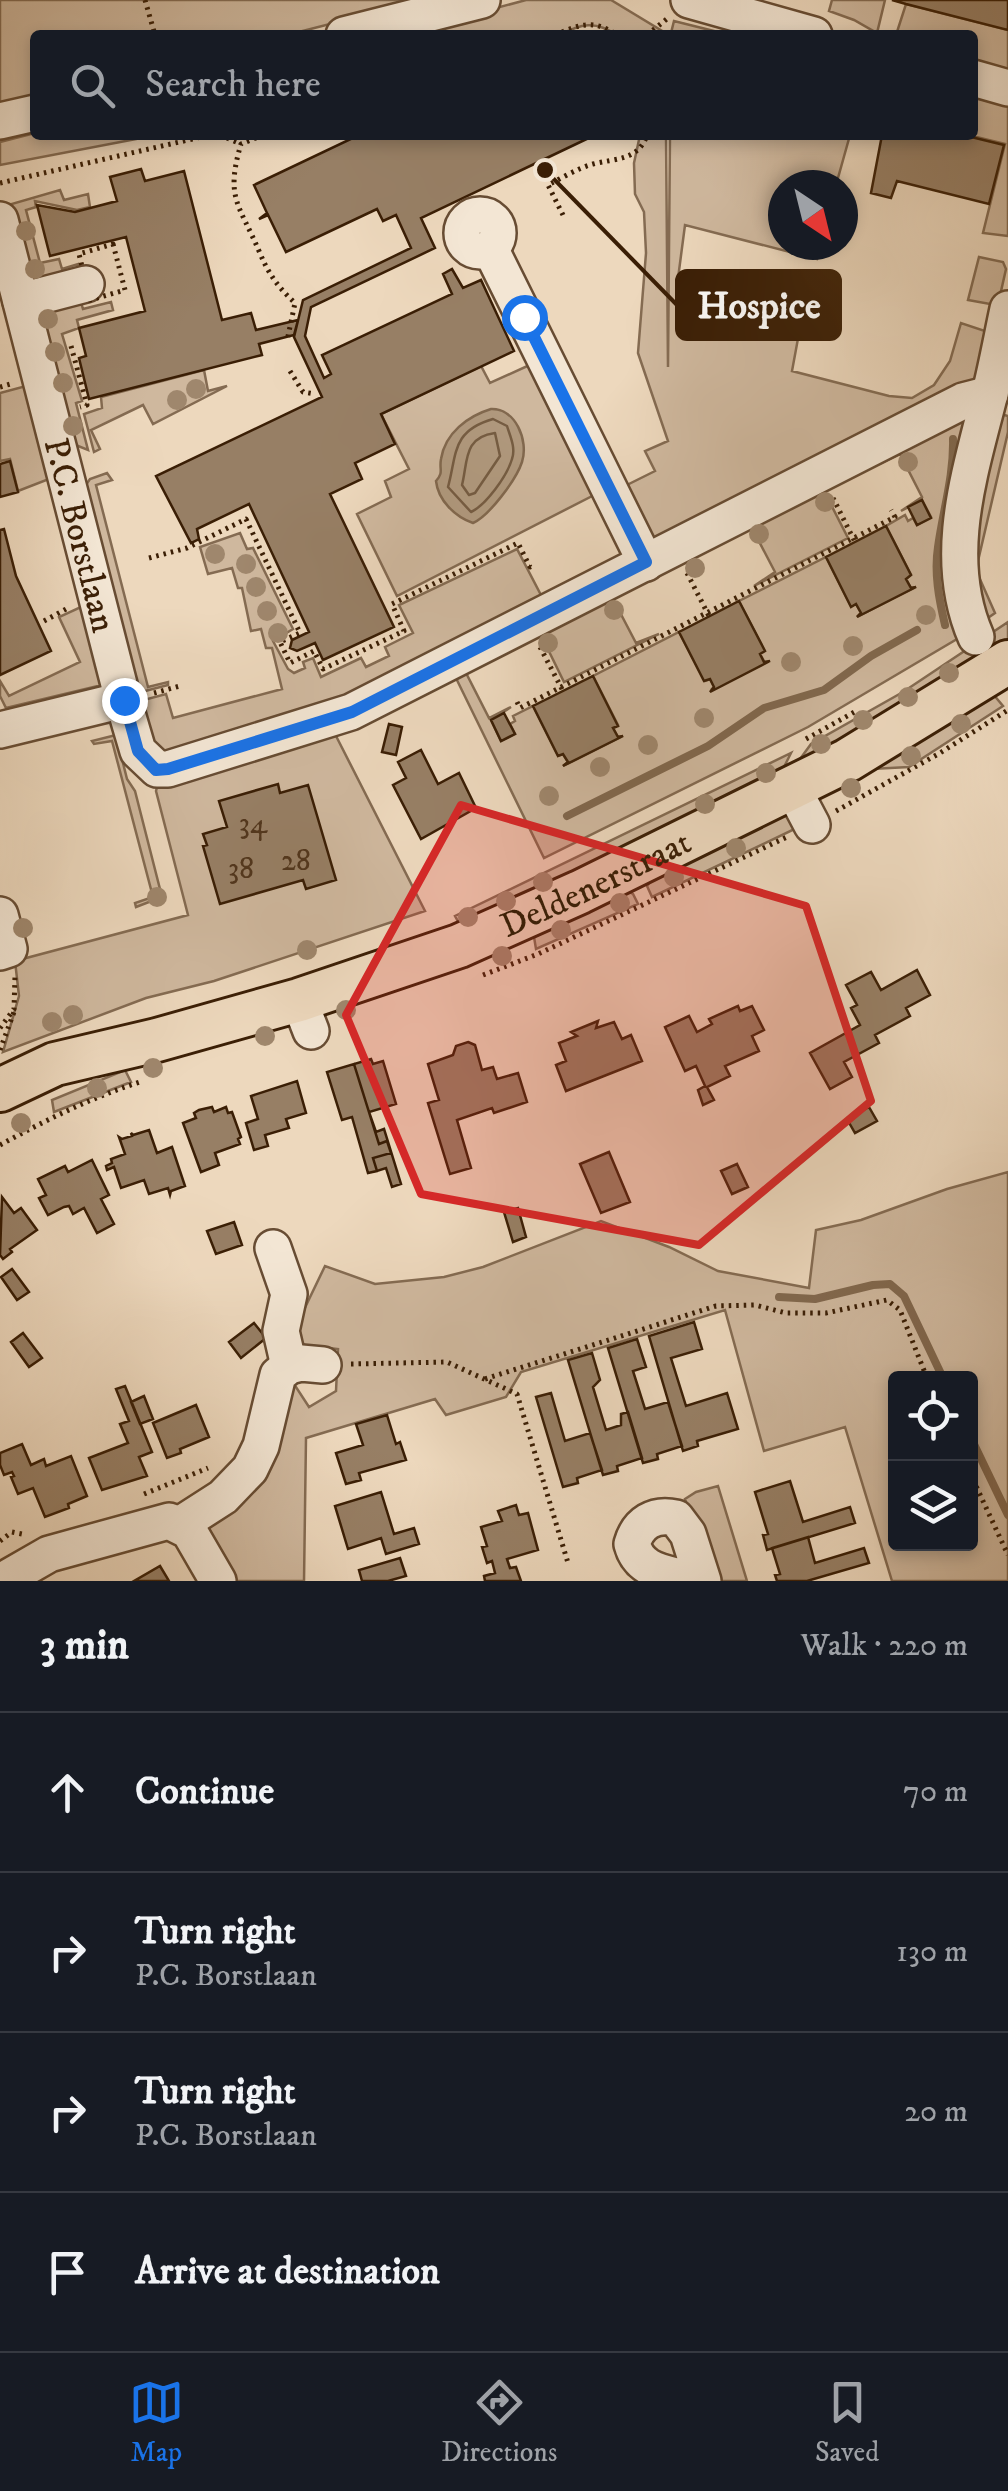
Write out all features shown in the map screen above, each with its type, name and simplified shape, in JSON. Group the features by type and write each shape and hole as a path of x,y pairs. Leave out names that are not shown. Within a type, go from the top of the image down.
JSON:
{"main road":[{"name":"Deldenerstraat","path":"0,1090 55,1064 157,1040 305,1015 580,892 848,760 992,650"},
{"name":"Deldenerstraat","path":"0,1118 157,1040"}],"street":[{"path":"364,30 482,0"},
{"path":"689,0 796,30"},
{"path":"978,79 1008,88"},
{"path":"0,122 30,114"},
{"name":"P.C. Borstlaan","path":"0,220 138,751 156,770 352,712 964,401 990,394"},
{"path":"490,248 660,555"},
{"path":"21,301 86,284"},
{"path":"992,650 962,598 960,522 1008,308"},
{"path":"0,730 124,700"},
{"path":"792,788 812,825"},
{"path":"0,915 4,950"},
{"path":"181,1524 224,1496 250,1469 261,1446 278,1376 306,1365 281,1331 289,1294 273,1248"},
{"path":"693,1581 655,1571 640,1560 632,1544 643,1524 659,1516 676,1518 688,1534 703,1581"},
{"path":"2,1581 49,1554 170,1521 181,1524 196,1540 218,1581"}],"path":[{"path":"145,0 154,30"},
{"path":"570,30 592,23 610,30"},
{"path":"0,182 188,140"},
{"path":"232,140 241,144 251,140"},
{"path":"563,216 548,184 594,164 632,156 645,140"},
{"path":"241,144 234,169 234,193 239,214 266,270 295,303 287,340"},
{"path":"71,346 87,405 80,407"},
{"path":"290,370 303,392 316,394"},
{"path":"821,473 854,540"},
{"path":"517,702 520,708 562,690 666,631 708,615 747,590 854,540 895,517 891,510"},
{"path":"150,558 187,548 246,518 300,632 280,642 290,662 314,651 323,669 404,631 392,604 518,543 530,567 534,565"},
{"path":"660,555 708,615"},
{"path":"528,622 562,690"},
{"path":"812,825 1008,710"},
{"path":"0,1050 14,1009 16,980 4,950"},
{"path":"0,1028 14,1009"},
{"path":"485,1379 716,1306 755,1305 786,1313 826,1313 887,1300 900,1310 924,1371"},
{"path":"306,1365 447,1362 517,1394 568,1562"},
{"path":"978,1490 1008,1555"}],"highlighted area":[{"path":"461,805 806,906 871,1101 699,1245 421,1194 346,1015"}],"shaded area":[{"path":"0,0 424,0 307,30 30,30 30,100 0,108"},
{"path":"526,0 611,0 661,30 607,30 588,25 570,30 415,30"},
{"path":"832,0 885,0 878,30 829,11"},
{"path":"906,4 1008,30 1008,69 978,61 978,30 898,30"},
{"path":"674,21 710,30 672,30"},
{"path":"978,98 1008,106 1008,236 983,233 1005,144 978,137"},
{"path":"30,134 30,140 131,140 0,165 0,142"},
{"path":"639,140 666,140 668,367 670,140 849,140 840,170 768,170 768,246 685,225 677,286 802,317 792,371 889,396 912,398 934,385 950,361 961,323 991,333 977,377 967,386 656,543 623,487 655,471 645,451 668,441 638,353 646,253 644,212 635,194 634,163"},
{"path":"60,190 64,200 88,194 90,207 77,210 35,201 36,207 26,210 40,263 59,259 62,269 78,264 82,279 29,293 8,205"},
{"path":"979,257 1003,262 1006,269 999,300 990,304 968,300"},
{"path":"78,293 83,309 111,302 113,310 77,320 79,328 62,334 82,401 76,403 88,450 68,442 33,305"},
{"path":"534,363 598,493 397,596 357,514 391,497 385,481 409,469 381,414 481,366 490,383"},
{"path":"204,370 208,391 227,386 153,424 143,405 91,430 100,449 94,452 84,414 102,408 101,397"},
{"path":"26,386 49,479 18,491 10,459 0,461 0,393"},
{"path":"967,410 963,633 808,727 544,858 453,672 466,673 489,718 511,707 491,720 501,741 515,734 510,724 515,721 513,716 533,706 558,756 563,754 568,762 563,766 623,736 618,737 613,728 618,725 593,676 679,632 705,681 710,679 714,687 711,690 765,663 760,654 764,650 739,601 826,557 851,606 856,604 861,613 857,617 916,587 911,588 906,579 911,575 886,526 905,515 917,525 931,517 922,500 901,511 922,497 900,454 881,463 883,453"},
{"path":"994,412 1008,416 1008,432 978,561 979,577 995,613 979,624 965,588"},
{"path":"107,473 112,480 96,485 148,687 168,682 134,694 81,492 90,479"},
{"path":"821,485 848,538 754,586 775,572 752,528 735,537 738,528"},
{"path":"240,533 247,549 253,548 293,629 273,641 294,673 305,668 303,662 313,658 321,677 361,658 366,667 389,656 385,647 413,633 399,605 517,549 543,599 363,694 162,754 154,748 136,702 166,694 173,718 282,689 272,648 266,648 261,629 251,631 242,588 238,588 232,568 208,574 200,547"},
{"path":"630,590 613,599 636,643 659,634 564,682 538,629"},
{"path":"83,606 102,685 6,708 0,696 0,681 9,696 80,662 59,617"},
{"path":"1008,622 1008,643 792,770 811,744 903,692"},
{"path":"993,694 1003,706 909,767 871,769"},
{"path":"334,732 425,911 214,981 146,998 3,1052 19,996 15,961 188,915 156,791 158,784"},
{"path":"116,735 162,897 136,907 135,903 153,897 112,741 92,741"},
{"path":"791,753 778,779 460,925 455,916"},
{"path":"792,809 805,824 652,897 647,886 650,882"},
{"path":"629,892 638,904 536,949 534,937"},
{"path":"125,1070 131,1082 54,1112 52,1100"},
{"path":"1008,1172 1008,1581 892,1581 845,1427 764,1451 725,1310 521,1372 506,1397 446,1415 435,1399 306,1438 304,1581 227,1581 200,1514 290,1385 296,1387 309,1407 336,1391 338,1349 288,1343 325,1266 375,1284 444,1277 483,1267 601,1221 718,1271 809,1288 816,1230 861,1220"},
{"path":"718,1486 747,1581 712,1581 685,1499"}],"water":[{"path":"491,409 500,410 513,420 522,435 524,453 508,487 487,513 473,523 448,507 436,481 447,441 466,421"}],"building":[{"path":"892,0 1008,0 1008,30 906,4"},
{"path":"978,139 1004,145 989,204 897,181 891,198 871,193 881,140"},
{"path":"348,140 585,140 421,218 435,248 311,307 305,336 324,378 331,374 322,355 452,294 443,274 452,269 463,288 481,280 514,351 381,414 395,444 355,463 362,479 330,494 394,627 323,660 315,643 297,651 290,648 292,640 309,632 249,504 197,529 199,539 191,543 156,476 322,397 294,337 303,300 411,248 396,215 383,221 377,209 286,252 268,215 259,219 267,213 254,185"},
{"path":"141,169 145,181 184,171 222,320 251,313 256,330 298,320 294,335 259,344 262,355 89,399 79,358 86,356 79,328 145,311 126,237 50,256 37,205 75,212 117,201 110,177"},
{"path":"10,461 18,492 0,497 0,464"},
{"path":"922,500 931,518 917,525 908,507"},
{"path":"886,526 911,575 906,579 911,588 916,587 857,617 861,613 856,604 851,607 826,557"},
{"path":"4,529 16,576 51,651 0,675 0,530"},
{"path":"739,601 765,651 760,654 764,662 770,661 710,692 714,687 710,679 704,681 679,632"},
{"path":"593,676 618,726 613,728 618,737 623,736 563,766 568,762 563,754 558,756 533,706"},
{"path":"504,713 515,734 501,741 491,720"},
{"path":"389,724 402,727 396,755 382,752"},
{"path":"421,750 438,784 459,773 476,808 421,839 393,785 406,778 398,762"},
{"path":"278,784 280,793 308,785 336,880 306,889 303,880 220,904 203,834 227,827 219,801"},
{"path":"917,970 930,995 906,1008 910,1016 875,1035 879,1043 844,1062 852,1077 830,1089 810,1053 860,1025 851,1008 857,1005 846,985 871,972 881,990"},
{"path":"738,1006 740,1011 752,1006 764,1030 752,1036 759,1051 725,1066 730,1076 707,1087 714,1100 703,1105 698,1090 705,1086 696,1066 685,1071 665,1027 689,1016 697,1032 712,1024 709,1019"},
{"path":"598,1021 596,1028 614,1022 622,1039 631,1035 642,1061 566,1091 556,1065 566,1061 559,1043 577,1036 571,1032"},
{"path":"468,1042 475,1045 482,1070 493,1067 497,1079 518,1073 527,1102 457,1120 471,1168 450,1174 428,1103 439,1100 428,1064 453,1055 456,1046"},
{"path":"371,1059 373,1064 383,1061 396,1104 369,1112 354,1064"},
{"path":"354,1064 379,1144 387,1141 391,1153 373,1158 377,1171 368,1173 352,1117 342,1120 327,1072"},
{"path":"297,1081 306,1113 286,1119 289,1128 265,1135 268,1146 254,1150 246,1123 258,1119 251,1096"},
{"path":"212,1107 214,1112 226,1107 228,1113 232,1112 240,1144 215,1153 219,1165 201,1172 183,1123 196,1118 194,1113 199,1110"},
{"path":"869,1107 877,1121 855,1133 847,1119"},
{"path":"369,1112 376,1132 384,1129 401,1184 392,1187 386,1168 377,1171 373,1158 391,1153 387,1141 379,1144"},
{"path":"149,1130 157,1153 172,1147 185,1186 170,1195 168,1188 149,1194 144,1180 121,1188 114,1167 107,1170 111,1159 125,1154 119,1137"},
{"path":"609,1152 630,1202 601,1213 580,1164"},
{"path":"92,1160 109,1195 101,1199 114,1224 97,1233 84,1208 73,1214 69,1206 48,1215 39,1198 46,1195 38,1179 65,1166 68,1172"},
{"path":"737,1164 748,1187 732,1194 721,1171"},
{"path":"2,1197 14,1213 21,1208 37,1230 10,1249 12,1252 3,1259 0,1255"},
{"path":"518,1208 526,1237 513,1242 504,1212"},
{"path":"234,1222 242,1245 216,1254 207,1231"},
{"path":"12,1269 29,1292 17,1300 1,1277"},
{"path":"694,1322 702,1349 671,1358 686,1406 727,1393 738,1429 697,1441 698,1446 683,1451 649,1336"},
{"path":"254,1323 266,1338 241,1358 229,1342"},
{"path":"23,1333 42,1358 29,1367 11,1342"},
{"path":"637,1339 646,1367 633,1371 645,1409 668,1402 682,1446 643,1463 608,1348"},
{"path":"592,1353 600,1380 593,1387 606,1430 621,1425 621,1414 628,1412 642,1458 603,1475 568,1360"},
{"path":"125,1386 152,1452 139,1457 147,1476 102,1490 89,1458 128,1443 120,1424 129,1421 116,1389"},
{"path":"551,1393 565,1441 590,1433 602,1470 563,1487 536,1397"},
{"path":"144,1396 153,1419 140,1424 131,1402"},
{"path":"196,1405 209,1437 167,1458 153,1423"},
{"path":"387,1415 406,1460 359,1473 361,1480 346,1484 336,1453 363,1445 356,1424"},
{"path":"22,1444 31,1465 44,1459 46,1466 71,1456 87,1496 45,1517 33,1488 18,1494 12,1472 4,1475 0,1465 0,1453"},
{"path":"790,1481 803,1522 850,1507 855,1523 767,1550 763,1535 768,1534 755,1492"},
{"path":"381,1492 394,1534 414,1528 419,1544 386,1554 381,1538 348,1549 335,1506"},
{"path":"516,1505 519,1515 528,1513 538,1550 507,1559 510,1568 516,1567 521,1581 485,1581 484,1576 495,1573 482,1547 487,1546 481,1527 502,1521 498,1511"},
{"path":"808,1537 815,1563 864,1548 869,1563 807,1581 777,1581 775,1575 780,1574 772,1548"},
{"path":"400,1558 406,1576 362,1581 359,1570"},
{"path":"160,1566 169,1581 134,1581"}],"waterway":[{"path":"945,625 937,557 953,439"},
{"path":"567,816 708,746 764,708 824,690 871,656 917,630"},
{"path":"779,1297 815,1299 890,1284 904,1296 940,1371"},
{"path":"978,1453 1008,1515"}],"place":[{"name":"Hospice","path":"545,170"}],"route":[{"path":"124,700 138,751 156,770 168,769 352,712 646,562 524,317"}]}
